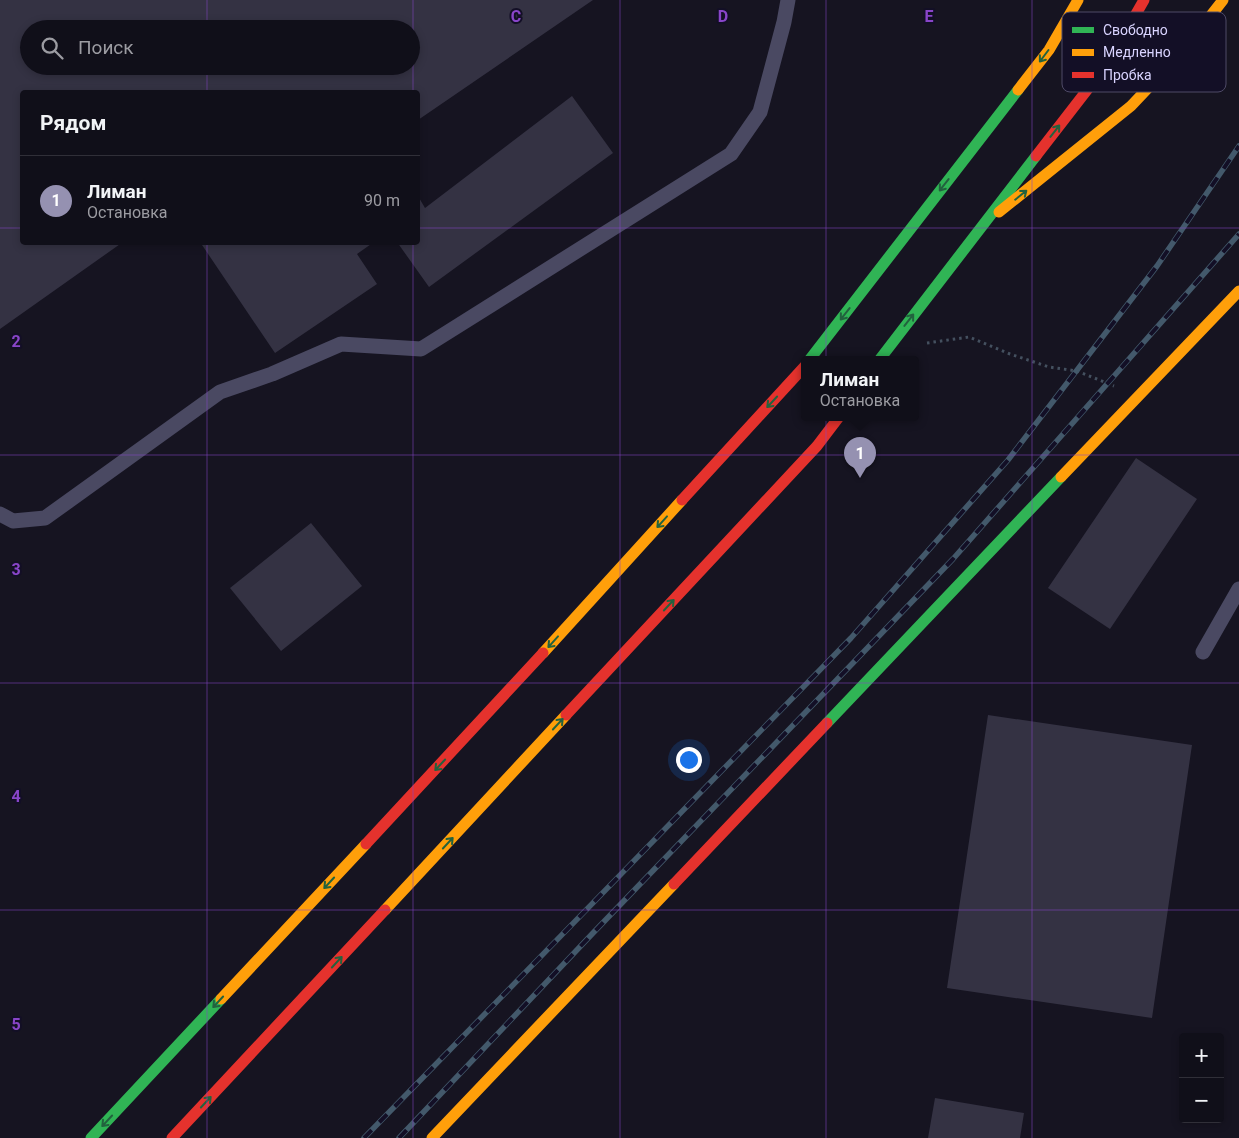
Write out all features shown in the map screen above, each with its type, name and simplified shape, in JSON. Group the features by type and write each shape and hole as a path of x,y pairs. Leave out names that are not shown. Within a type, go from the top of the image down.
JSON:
{"main road":[{"path":"1071,12 1078,0"},
{"path":"1137,12 1144,0"},
{"path":"1214,12 1223,0"},
{"path":"812,356 1049,50 1062,28"},
{"path":"882,356 1086,92"},
{"path":"983,225 1131,106 1144,92"},
{"path":"432,1138 1239,291"},
{"path":"91,1138 473,729 801,370"},
{"path":"172,1138 804,461 835,421"}],"lane":[{"path":"0,514 13,521 45,518 220,392 272,374 341,344 421,349 730,154 760,112 788,0"},
{"path":"1203,652 1239,589"}],"path":[{"path":"924,344 969,337 1010,354 1049,367 1077,370 1138,396"}],"building":[{"path":"0,0 593,0 420,119 420,90 20,90 20,245 119,245 0,329"},
{"path":"572,96 613,153 429,287 399,245 420,245 420,199 425,208"},
{"path":"202,245 370,245 357,254 377,284 275,353"},
{"path":"1136,458 1197,499 1110,629 1048,588"},
{"path":"311,523 362,586 281,651 230,588"},
{"path":"988,715 1192,745 1152,1018 947,988"},
{"path":"935,1098 1024,1113 1020,1138 928,1138"}],"railway":[{"path":"364,1138 851,638 1008,460 1157,266 1239,146"},
{"path":"399,1138 593,933 953,559 1239,234"}],"traffic: fast":[{"path":"812,356 1018,90"},
{"path":"882,356 1036,156"},
{"path":"827,723 1061,477"},
{"path":"91,1138 221,999"}],"traffic: slow":[{"path":"1071,12 1078,0"},
{"path":"1214,12 1223,0"},
{"path":"1018,90 1049,50 1062,28"},
{"path":"999,212 1131,106 1144,92"},
{"path":"1061,477 1239,291"},
{"path":"543,653 682,500"},
{"path":"385,910 566,715"},
{"path":"221,999 366,844"},
{"path":"432,1138 674,884"}],"traffic: jam":[{"path":"1137,12 1144,0"},
{"path":"1036,156 1086,92"},
{"path":"682,500 801,370"},
{"path":"566,715 817,446 836,421"},
{"path":"366,844 543,653"},
{"path":"674,884 827,723"},
{"path":"172,1138 385,910"}],"place":[{"name":"Лиман","path":"860,478"}]}
